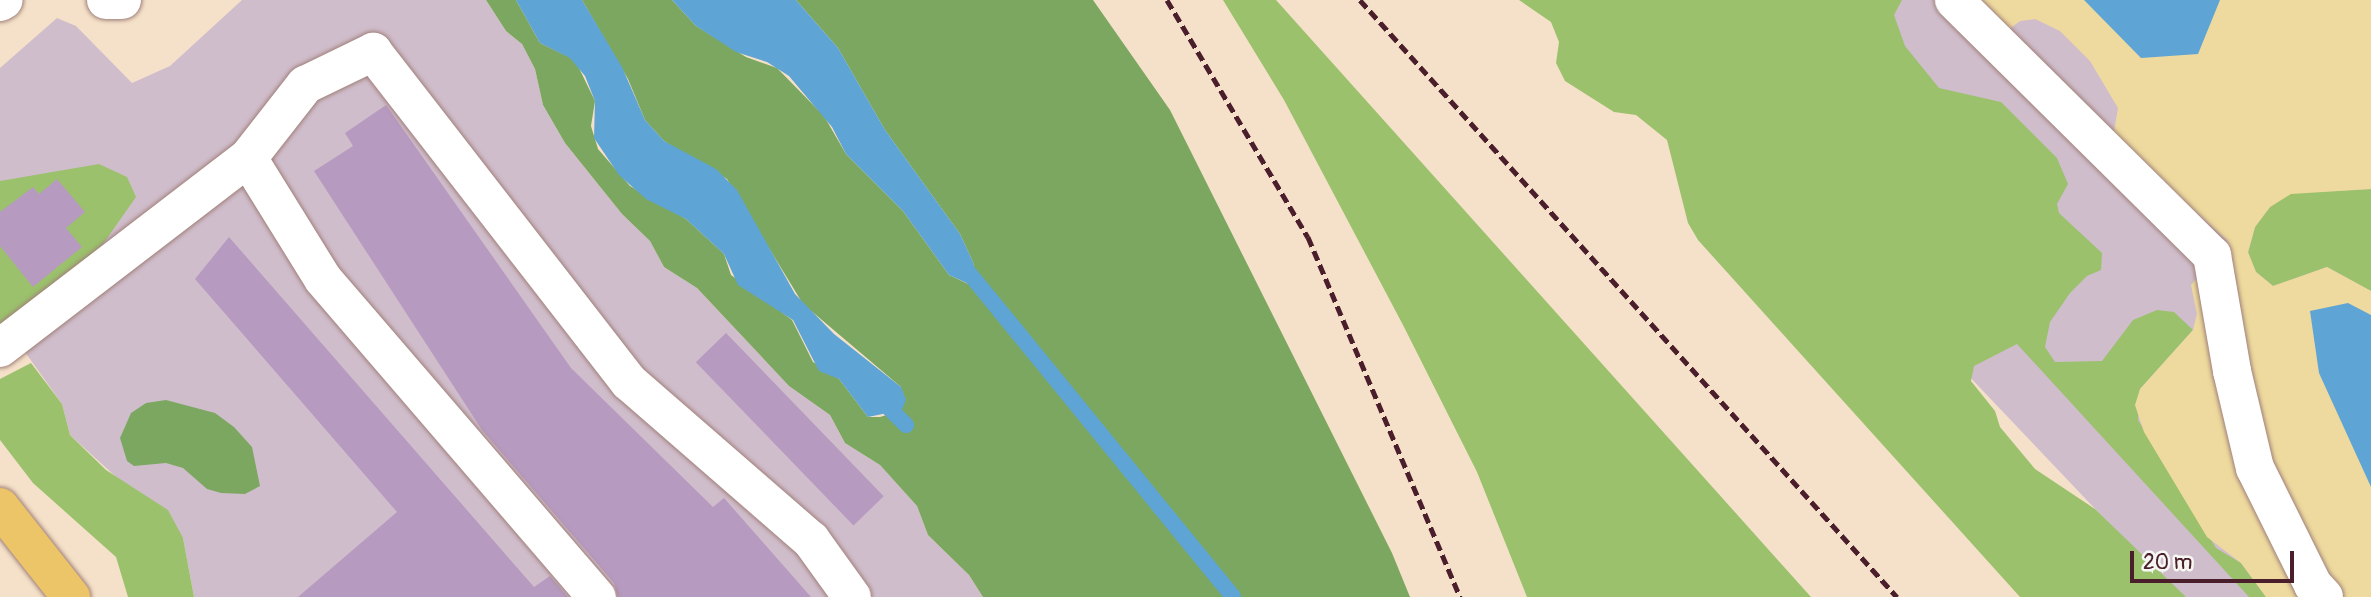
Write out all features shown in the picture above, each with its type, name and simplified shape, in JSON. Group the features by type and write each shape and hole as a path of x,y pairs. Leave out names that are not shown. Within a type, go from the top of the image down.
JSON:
{"main road":[{"path":"0,508 71,597"}],"lane":[{"path":"106,0 122,0"},
{"path":"1954,0 2212,255 2232,371 2255,467 2313,585 2324,597"},
{"path":"0,348 248,158 305,85 373,52 629,382 811,540 852,597"},
{"path":"248,158 323,279 597,597"}],"shaded area":[{"path":"242,0 486,0 506,31 522,44 535,69 543,105 565,143 622,214 650,241 664,267 697,288 789,386 830,415 845,443 880,465 917,506 928,535 969,575 983,597 194,597 183,538 70,435 62,404 0,317 0,68 57,18 76,26 132,83 170,66"},
{"path":"1611,0 2371,0 2371,597 2179,597"}],"green space":[{"path":"486,0 516,0 540,43 571,58 578,66 595,101 591,126 598,149 630,186 686,219 724,254 731,275 792,320 813,362 839,379 868,417 880,417 902,410 901,387 803,304 727,179 664,141 645,120 628,79 582,0 672,0 696,26 746,57 777,68 824,116 846,154 903,211 949,275 977,288 973,262 960,234 885,130 838,48 796,0 1093,0 1170,110 1392,553 1410,597 983,597 969,575 928,535 917,506 880,465 845,443 830,415 789,386 697,288 664,267 650,241 622,214 565,143 543,105 535,69 522,44 506,31"},
{"path":"1223,0 1276,0 1811,597 1527,597 1477,472 1403,325 1284,100"},
{"path":"1519,0 1902,0 1894,15 1905,46 1939,88 2001,102 2057,158 2068,184 2057,204 2059,213 2102,253 2101,270 2087,276 2070,293 2050,322 2045,347 2055,362 2102,361 2133,320 2157,310 2174,312 2193,330 2140,389 2138,420 2216,548 2241,563 2266,597 2249,597 2017,344 1974,366 1971,381 1995,411 2000,427 2035,469 2095,509 2186,597 2020,597 1698,240 1688,223 1667,140 1636,115 1614,112 1565,81 1556,63 1559,42 1551,22"},
{"path":"99,164 127,177 136,197 103,244 0,332 0,181"},
{"path":"2371,189 2371,291 2327,267 2273,286 2256,272 2248,253 2255,227 2270,207 2291,193"},
{"path":"31,363 62,404 70,435 106,470 168,510 183,538 194,597 128,597 116,557 33,483 0,440 0,379"},
{"path":"166,400 215,413 234,427 252,447 260,486 245,494 221,493 207,489 183,468 166,463 134,466 127,461 120,438 131,413 146,403"}],"sand":[{"path":"1979,0 2371,0 2371,189 2291,194 2270,207 2255,227 2248,252 2256,272 2273,286 2327,267 2371,291 2371,597 2266,597 2241,563 2207,537 2144,432 2135,405 2140,389 2193,330 2197,314 2191,285 2228,241 2113,137 2118,108 2090,61 2060,31 2035,19 2020,21 2008,30"}],"water":[{"path":"516,0 582,0 622,67 645,120 664,141 716,169 737,190 795,294 834,334 901,387 906,400 902,410 868,417 839,379 819,371 793,320 738,285 724,254 686,219 646,199 619,175 594,138 595,101 585,76 570,58 540,43"},
{"path":"672,0 796,0 838,48 885,130 960,234 973,262 978,288 949,275 903,211 846,154 832,127 789,76 767,62 736,52 696,26"},
{"path":"2084,0 2220,0 2198,54 2141,58"},
{"path":"2348,303 2371,315 2371,487 2319,373 2310,311"}],"building":[{"path":"386,105 571,368 713,507 724,498 811,597 618,597 614,583 482,430 314,171 353,146 345,133"},
{"path":"57,179 85,212 66,228 82,247 33,287 0,246 0,212 33,187 39,194"},
{"path":"229,237 534,587 550,576 568,597 298,597 397,512 195,279"},
{"path":"726,333 884,496 853,525 696,362"}],"waterway":[{"path":"965,268 1233,597"},
{"path":"880,399 906,425"}],"railway":[{"path":"1167,0 1308,237 1460,597"},
{"path":"1360,0 1897,597"}]}
